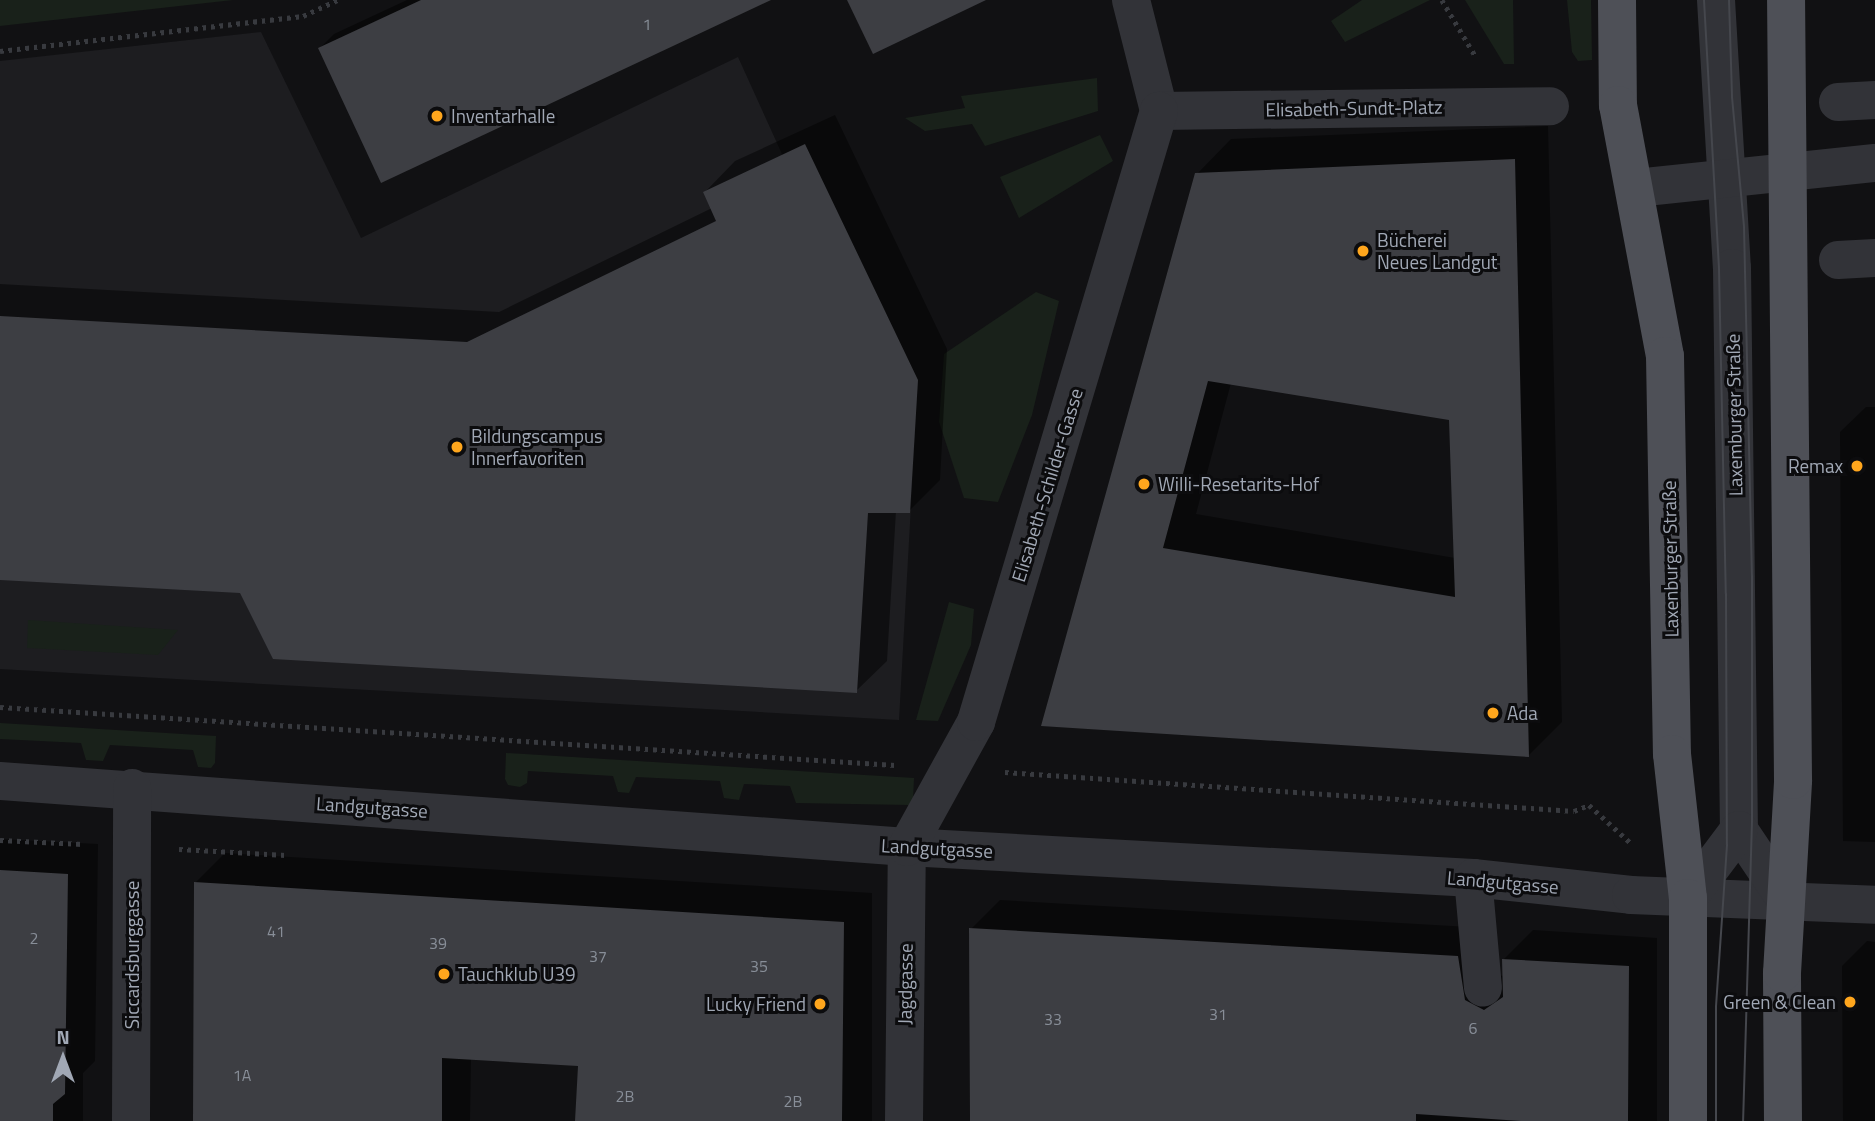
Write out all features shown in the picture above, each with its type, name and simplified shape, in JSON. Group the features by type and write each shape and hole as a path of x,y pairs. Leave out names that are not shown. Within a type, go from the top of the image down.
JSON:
{"main road":[{"name":"Laxenburger Straße","path":"1616,0 1618,105 1636,188 1665,356 1672,754 1688,898 1688,1121"},
{"path":"1783,1121 1786,900 1793,780 1786,0"}],"street":[{"path":"1131,0 1159,111"},
{"name":"Laxemburger Straße","path":"1716,0 1735,436 1739,830"},
{"name":"Elisabeth-Sundt-Platz","path":"1159,111 1550,106"},
{"name":"Elisabeth-Schilder-Gasse","path":"907,847 976,722 1159,111"},
{"path":"1636,188 1875,163"},
{"name":"Landgutgasse","path":"0,781 907,847 1473,878 1688,898 1875,905"},
{"name":"Siccardsburggasse","path":"131,1121 132,789"},
{"path":"1688,898 1739,830 1786,900"},
{"name":"Jagdgasse","path":"904,1121 907,847"},
{"path":"1473,878 1483,988"}],"path":[{"path":"0,51 303,16 338,0"},
{"path":"1442,0 1477,58 1485,106"},
{"path":"0,707 1574,811 1589,804 1688,898"}],"shaded area":[{"path":"0,0 233,0 0,26"},
{"path":"1362,0 1430,0 1345,42 1331,21"},
{"path":"1465,0 1513,0 1514,64 1504,64"},
{"path":"1567,0 1591,0 1592,60 1578,61 1572,52"},
{"name":"Bildungscampus Innerfavoriten","path":"261,32 361,238 738,57 782,154 918,380 899,720 0,669 0,61"},
{"path":"1097,78 1098,111 985,146 972,124 925,131 905,118 965,108 961,96"},
{"path":"1100,135 1113,161 1019,218 1000,177"},
{"path":"1036,292 1059,301 1032,415 998,502 964,498 939,422 944,354"},
{"path":"949,602 974,609 971,645 938,721 916,720"},
{"path":"28,620 178,630 158,655 27,648"},
{"path":"0,723 216,736 215,763 211,768 198,767 193,750 110,745 103,761 86,760 81,743 0,739"},
{"path":"506,753 914,778 913,800 909,805 796,803 790,786 744,784 739,800 724,798 720,781 636,777 629,793 618,792 613,776 528,771 527,783 520,787 508,785 505,779"}],"building":[{"name":"Inventarhalle","path":"421,0 771,0 381,183 318,48"},
{"path":"847,0 986,0 873,54"},
{"name":"Bildungscampus Innerfavoriten","path":"805,144 918,380 910,513 868,513 857,693 273,659 240,593 0,580 0,316 467,342 716,221 703,192"},
{"name":"Willi-Resetarits-Hof","path":"1515,159 1529,757 1041,726 1195,173","holes":["1208,381 1449,420 1455,597 1163,548"]},
{"path":"0,870 68,874 65,1094 53,1104 53,1121 0,1121"},
{"path":"194,882 844,922 842,1121 575,1121 578,1066 442,1058 442,1121 193,1121"},
{"path":"969,928 1458,956 1465,1000 1484,1010 1503,997 1502,959 1629,966 1628,1121 1521,1121 1416,1114 1416,1121 970,1121"}],"tram line":[{"path":"1704,0 1719,269 1726,594 1727,845 1716,1006 1716,1121"},
{"path":"1729,0 1732,97 1744,227 1752,576 1752,821 1743,1121"}],"place":[{"name":"Inventarhalle","path":"437,116"},
{"name":"Bücherei Neues Landgut","path":"1363,251"},
{"name":"Bildungscampus Innerfavoriten","path":"457,447"},
{"name":"Remax","path":"1857,466"},
{"name":"Willi-Resetarits-Hof","path":"1144,484"},
{"name":"Ada","path":"1493,713"},
{"name":"Tauchklub U39","path":"444,974"},
{"name":"Green & Clean","path":"1850,1002"},
{"name":"Lucky Friend","path":"820,1004"}]}
